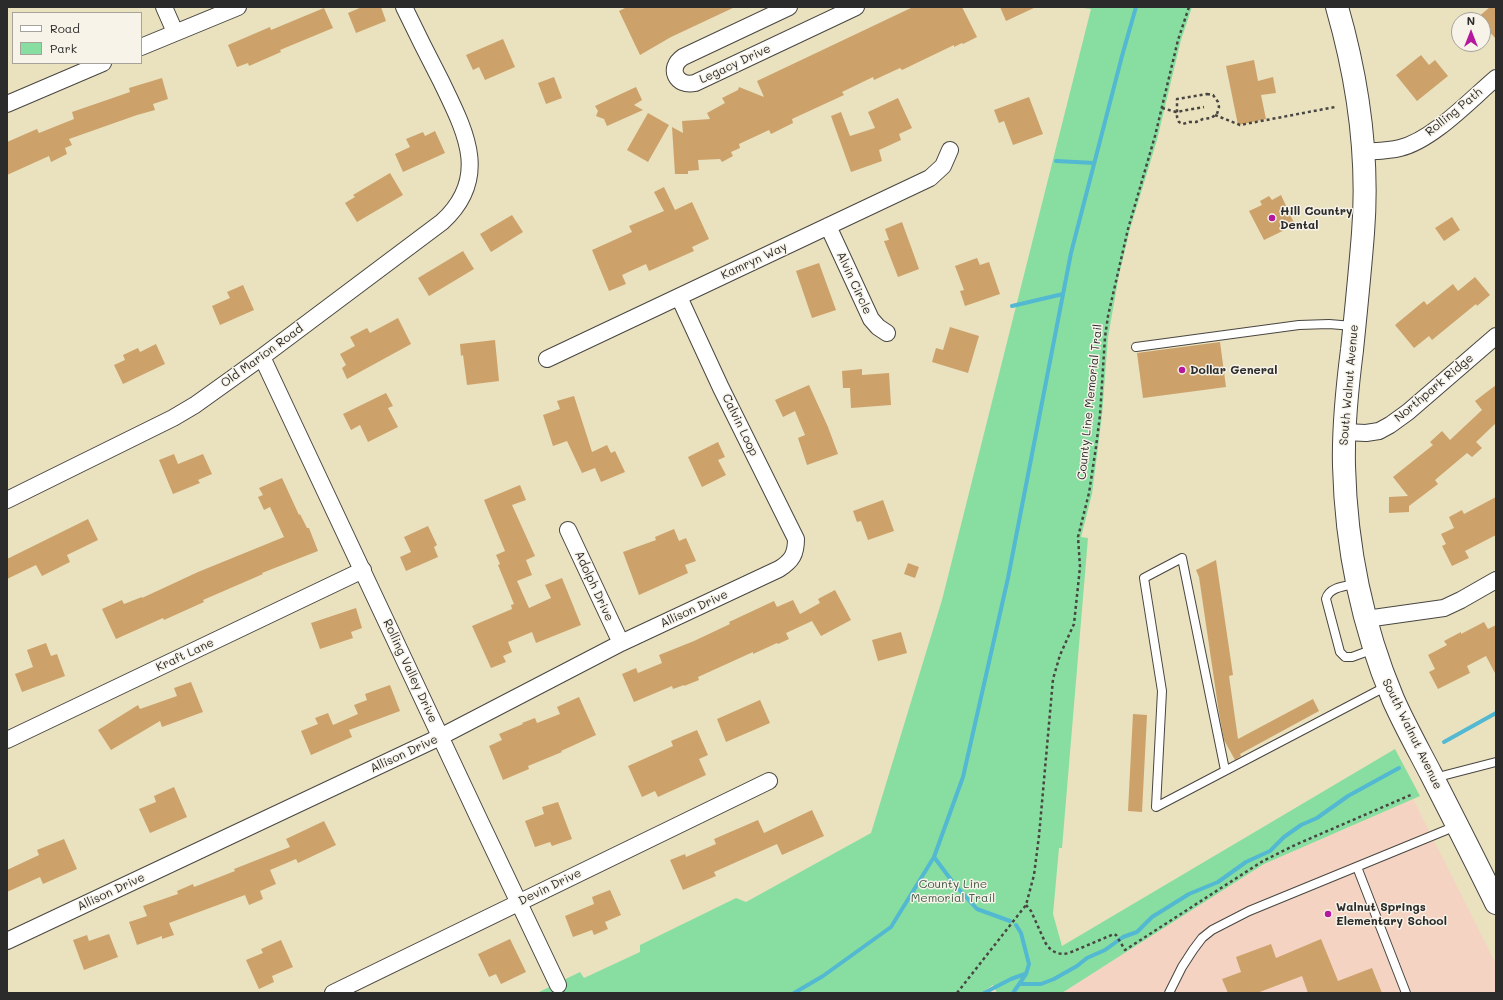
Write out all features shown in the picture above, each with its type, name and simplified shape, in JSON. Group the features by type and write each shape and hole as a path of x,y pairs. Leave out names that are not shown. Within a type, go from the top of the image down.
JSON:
{"street":[{"path":"164,7 176,32"},
{"path":"142,47 238,7"},
{"name":"Old Marion Road","path":"7,500 173,418 195,405 262,357 451,214 464,193 468,182 470,162 468,148 459,119 404,7"},
{"name":"Legacy Drive","path":"789,7 678,60 675,71 679,81 684,83 695,83 856,7"},
{"name":"South Walnut Avenue","path":"1336,7 1351,63 1358,102 1363,152 1364,222 1344,432 1344,468 1350,546 1357,583 1374,649 1394,701 1494,896"},
{"path":"7,104 101,64"},
{"name":"Rolling Path","path":"1363,152 1401,148 1422,137 1444,122 1496,78"},
{"name":"Kamryn Way","path":"547,359 930,178 943,166 950,150"},
{"name":"Alvin Circle","path":"828,226 871,319 878,327 887,333"},
{"name":"Calvin Loop","path":"679,296 721,388 794,534 796,539 794,555"},
{"name":"Northpark Ridge","path":"1344,432 1366,433 1379,431 1390,425 1408,412 1496,336"},
{"name":"Rolling Valley Drive","path":"262,357 558,985"},
{"name":"Adolph Drive","path":"568,530 621,642"},
{"name":"Allison Drive","path":"7,941 440,737 621,642 779,569 792,560 794,555"},
{"name":"Kraft Lane","path":"7,740 363,570"},
{"path":"1366,619 1444,608 1496,580"},
{"name":"Devin Drive","path":"332,993 769,781"}],"lane":[{"path":"1136,346 1299,325 1329,324 1354,326"},
{"path":"1225,770 1182,558 1144,578 1162,691 1156,806 1388,686"},
{"path":"1357,583 1332,590 1327,594 1326,599 1340,652 1345,657 1352,658 1374,649"},
{"path":"1433,778 1496,762"},
{"path":"1169,993 1182,967 1193,950 1202,938 1212,930 1249,911 1457,826"},
{"path":"1357,867 1406,993"}],"path":[{"name":"County Line Memorial Trail","path":"957,993 1026,905 1034,874 1040,830 1053,678 1060,655 1074,624 1080,567 1078,537 1089,493 1096,447 1108,316 1128,228 1162,108 1178,40 1190,7"},
{"path":"1207,94 1213,95 1218,102 1218,110 1215,116 1196,122 1183,124 1177,120 1176,112 1177,100 1179,98 1207,94"},
{"path":"1162,108 1176,112 1204,107"},
{"path":"1215,116 1240,126 1335,107"},
{"path":"1026,905 1031,911 1047,946 1056,953 1069,953 1114,934 1125,950 1262,861 1295,845 1413,794"}],"shaded area":[{"name":"Walnut Springs Elementary School","path":"1413,799 1496,964 1496,993 1062,993 1264,864"}],"green space":[{"name":"County Line Memorial Trail","path":"1083,7 1192,7 1181,40 1157,140 1130,229 1119,275 1108,337 1102,415 1092,494 1081,537 1088,538 1062,848 1059,848 1053,914 1062,946 1395,749 1420,796 1264,864 1062,993 997,993 993,985 981,993 537,993 580,972 584,978 640,952 640,945 736,898 746,902 871,833 942,600 1091,9"}],"building":[{"path":"362,7 381,7 386,21 356,33 348,13"},
{"path":"627,7 735,7 671,37 640,55 619,11"},
{"path":"913,7 962,7 977,37 963,44 962,43 954,47 954,45 902,70 900,68 874,80 873,77 842,92 844,95 792,119 793,123 771,134 769,130 739,144 740,148 731,152 733,156 722,162 720,159 698,160 699,170 688,171 688,174 675,174 672,127 683,133 682,121 710,119 707,113 725,103 722,98 738,90 739,87 764,97 757,81"},
{"path":"1000,7 1036,7 1006,21"},
{"path":"1490,7 1496,7 1496,39 1491,34 1491,12 1484,12"},
{"path":"324,8 333,28 280,50 281,52 249,66 248,63 237,67 228,45 270,27 271,30"},
{"path":"503,39 515,67 485,80 479,67 473,70 466,55"},
{"path":"1421,55 1429,65 1435,60 1448,76 1417,101 1396,75"},
{"path":"1254,60 1258,81 1273,77 1276,93 1261,95 1266,119 1238,125 1226,66"},
{"path":"554,77 562,98 546,104 538,83"},
{"path":"162,78 168,99 153,104 155,110 69,139 72,145 65,148 67,154 51,162 49,156 7,175 7,142 37,129 39,133 74,119 72,112 130,92 129,88"},
{"path":"636,87 642,100 634,105 643,110 607,126 604,119 596,116 598,111 595,106"},
{"path":"1029,97 1043,134 1013,145 1004,121 999,123 994,110"},
{"path":"898,98 912,128 899,134 901,140 879,150 882,161 851,172 831,116 841,112 850,136 875,128 868,112"},
{"path":"648,113 669,125 648,162 627,150"},
{"path":"435,131 445,153 403,172 395,154 410,147 406,139 423,132 425,136"},
{"path":"390,173 403,195 357,222 345,203 355,197 353,195"},
{"path":"664,187 675,210 692,202 709,239 692,247 694,251 649,271 646,264 622,275 626,284 609,291 592,250 632,232 629,226 664,211 654,192"},
{"name":"Hill Country Dental","path":"1281,195 1295,225 1264,240 1249,211 1262,205 1260,201 1269,196 1272,200"},
{"path":"512,215 523,232 491,252 480,234"},
{"path":"1452,217 1460,230 1444,241 1435,228"},
{"path":"902,222 919,269 898,277 884,241 889,240 885,229"},
{"path":"463,251 474,269 429,296 418,278"},
{"path":"977,258 980,265 989,262 1000,294 965,306 960,291 964,290 955,266"},
{"path":"819,263 836,310 812,318 796,271"},
{"path":"1475,277 1490,295 1477,306 1476,304 1432,340 1429,336 1414,348 1395,325 1424,301 1427,305 1453,284 1458,291"},
{"path":"243,285 254,310 220,325 212,306 230,298 227,292"},
{"path":"398,318 411,344 347,379 342,368 346,365 340,354 355,346 350,337 367,328 370,333"},
{"path":"950,327 979,336 968,373 932,362 936,348 943,350"},
{"path":"495,340 499,381 467,385 460,344"},
{"name":"Dollar General","path":"1220,342 1226,387 1143,398 1137,353"},
{"path":"156,344 165,364 123,384 114,365 125,360 123,355 138,348 140,352"},
{"path":"862,369 862,375 889,373 891,405 851,408 850,388 843,388 842,371"},
{"path":"809,385 828,427 838,454 807,465 798,438 805,435 795,411 783,417 775,400"},
{"path":"1496,385 1496,423 1476,442 1482,448 1472,457 1467,453 1435,480 1438,484 1409,506 1409,512 1389,513 1389,497 1408,496 1393,477 1433,445 1430,442 1442,431 1450,440 1482,410 1475,401"},
{"path":"386,393 393,406 388,408 398,427 368,442 360,425 351,430 343,414"},
{"path":"574,396 592,452 607,445 611,453 615,451 625,472 601,482 595,468 582,473 567,441 553,446 543,415 560,409 557,401"},
{"path":"718,442 725,457 718,460 726,475 702,487 688,457"},
{"path":"174,454 178,464 203,454 212,474 198,480 200,483 173,494 159,460"},
{"path":"282,478 299,515 300,514 307,528 309,528 318,551 262,573 263,574 203,600 204,602 116,639 102,609 122,600 124,604 142,598 198,572 284,537 270,507 264,510 258,497 263,495 259,488"},
{"path":"520,485 526,500 512,505 535,556 526,560 532,575 517,581 529,608 551,598 545,585 562,578 581,625 536,643 532,632 508,642 512,652 503,656 506,662 491,668 472,626 512,609 511,605 514,604 498,565 500,564 496,555 505,551 484,500"},
{"path":"1496,497 1496,535 1465,551 1469,558 1452,566 1442,546 1446,544 1441,534 1454,528 1449,517 1462,510 1464,514"},
{"path":"883,500 894,531 868,540 861,521 857,522 853,511"},
{"path":"88,519 98,540 67,555 70,562 42,576 36,565 7,579 7,559"},
{"path":"428,526 437,545 434,547 438,557 406,571 400,557 411,552 404,537"},
{"path":"674,529 679,541 686,538 696,561 685,565 688,573 639,595 623,552 656,540 655,537"},
{"path":"1216,560 1233,675 1229,676 1238,739 1313,699 1319,711 1240,754 1241,756 1235,760 1224,740 1199,577 1196,570"},
{"path":"908,563 919,567 915,578 904,574"},
{"path":"835,590 851,620 821,636 812,621 786,633 789,639 753,654 753,652 698,677 699,680 673,689 672,686 634,702 622,674 636,668 638,673 662,663 659,655 694,641 730,624 729,622 774,601 777,607 793,600 800,614 820,603 818,599"},
{"path":"356,608 362,628 351,632 353,638 320,649 311,623"},
{"path":"1484,622 1488,629 1496,625 1496,675 1486,656 1467,666 1470,673 1438,689 1429,672 1435,669 1428,655 1447,645 1444,641"},
{"path":"901,632 907,653 878,661 872,640"},
{"path":"46,643 51,656 57,654 65,676 22,692 15,674 33,667 27,650"},
{"path":"191,682 203,712 162,727 160,721 111,750 98,730 138,705 140,709 177,696 174,688"},
{"path":"390,685 400,711 349,730 352,737 311,755 301,731 318,724 315,718 328,713 333,725 358,714 354,705 367,700 365,694"},
{"path":"579,697 596,735 561,751 562,752 528,766 529,769 503,780 489,746 502,740 499,734 535,718 537,723 560,714 557,707"},
{"path":"760,700 770,723 726,742 717,719"},
{"path":"1133,714 1147,715 1142,812 1128,811"},
{"path":"697,730 708,755 699,759 706,775 658,797 655,791 642,797 628,766 673,746 671,741"},
{"path":"174,787 187,817 150,833 139,809 156,802 154,796"},
{"path":"558,802 572,839 552,846 550,842 535,847 525,821 544,814 542,807"},
{"path":"812,810 824,836 782,855 777,844 714,872 716,876 683,890 670,860 685,854 686,857 716,844 714,839 758,820 764,833"},
{"path":"324,821 336,845 298,863 296,859 270,870 276,884 260,891 263,899 249,905 245,895 169,923 174,935 162,939 162,936 137,945 129,922 147,916 143,906 178,894 177,891 193,884 194,887 235,871 234,869 290,847 286,839"},
{"path":"64,839 77,869 43,884 40,877 7,892 7,870 39,855 37,850"},
{"path":"610,890 621,915 605,922 608,929 594,935 592,930 573,937 565,916 594,904 592,897"},
{"path":"109,934 118,957 84,970 73,940 87,935 89,941"},
{"path":"510,939 526,972 501,984 496,974 489,977 478,954"},
{"path":"1321,939 1338,981 1372,968 1382,993 1308,993 1302,976 1257,993 1228,993 1222,979 1241,972 1236,957 1271,944 1276,958"},
{"path":"281,940 293,967 272,976 274,982 259,989 246,960 263,953 261,949"}],"waterway":[{"path":"794,993 823,976 891,927 934,857 963,777 1008,578 1071,253 1136,7"},
{"path":"1056,161 1094,163"},
{"path":"1012,306 1063,294"},
{"path":"1444,742 1496,713"},
{"path":"1021,983 1041,984 1054,979 1077,966 1087,958 1105,950 1123,937 1137,932 1152,917 1189,894 1218,882 1246,862 1270,851 1284,837 1301,825 1317,818 1348,796 1399,768"},
{"path":"934,857 955,885 977,909 1010,921"},
{"path":"1013,993 1026,974 1029,964 1021,933 1016,925"},
{"path":"984,993 1011,979 1025,974"}],"place":[{"name":"Hill Country Dental","path":"1272,218"},
{"name":"Dollar General","path":"1182,370"},
{"name":"Walnut Springs Elementary School","path":"1328,914"}]}
